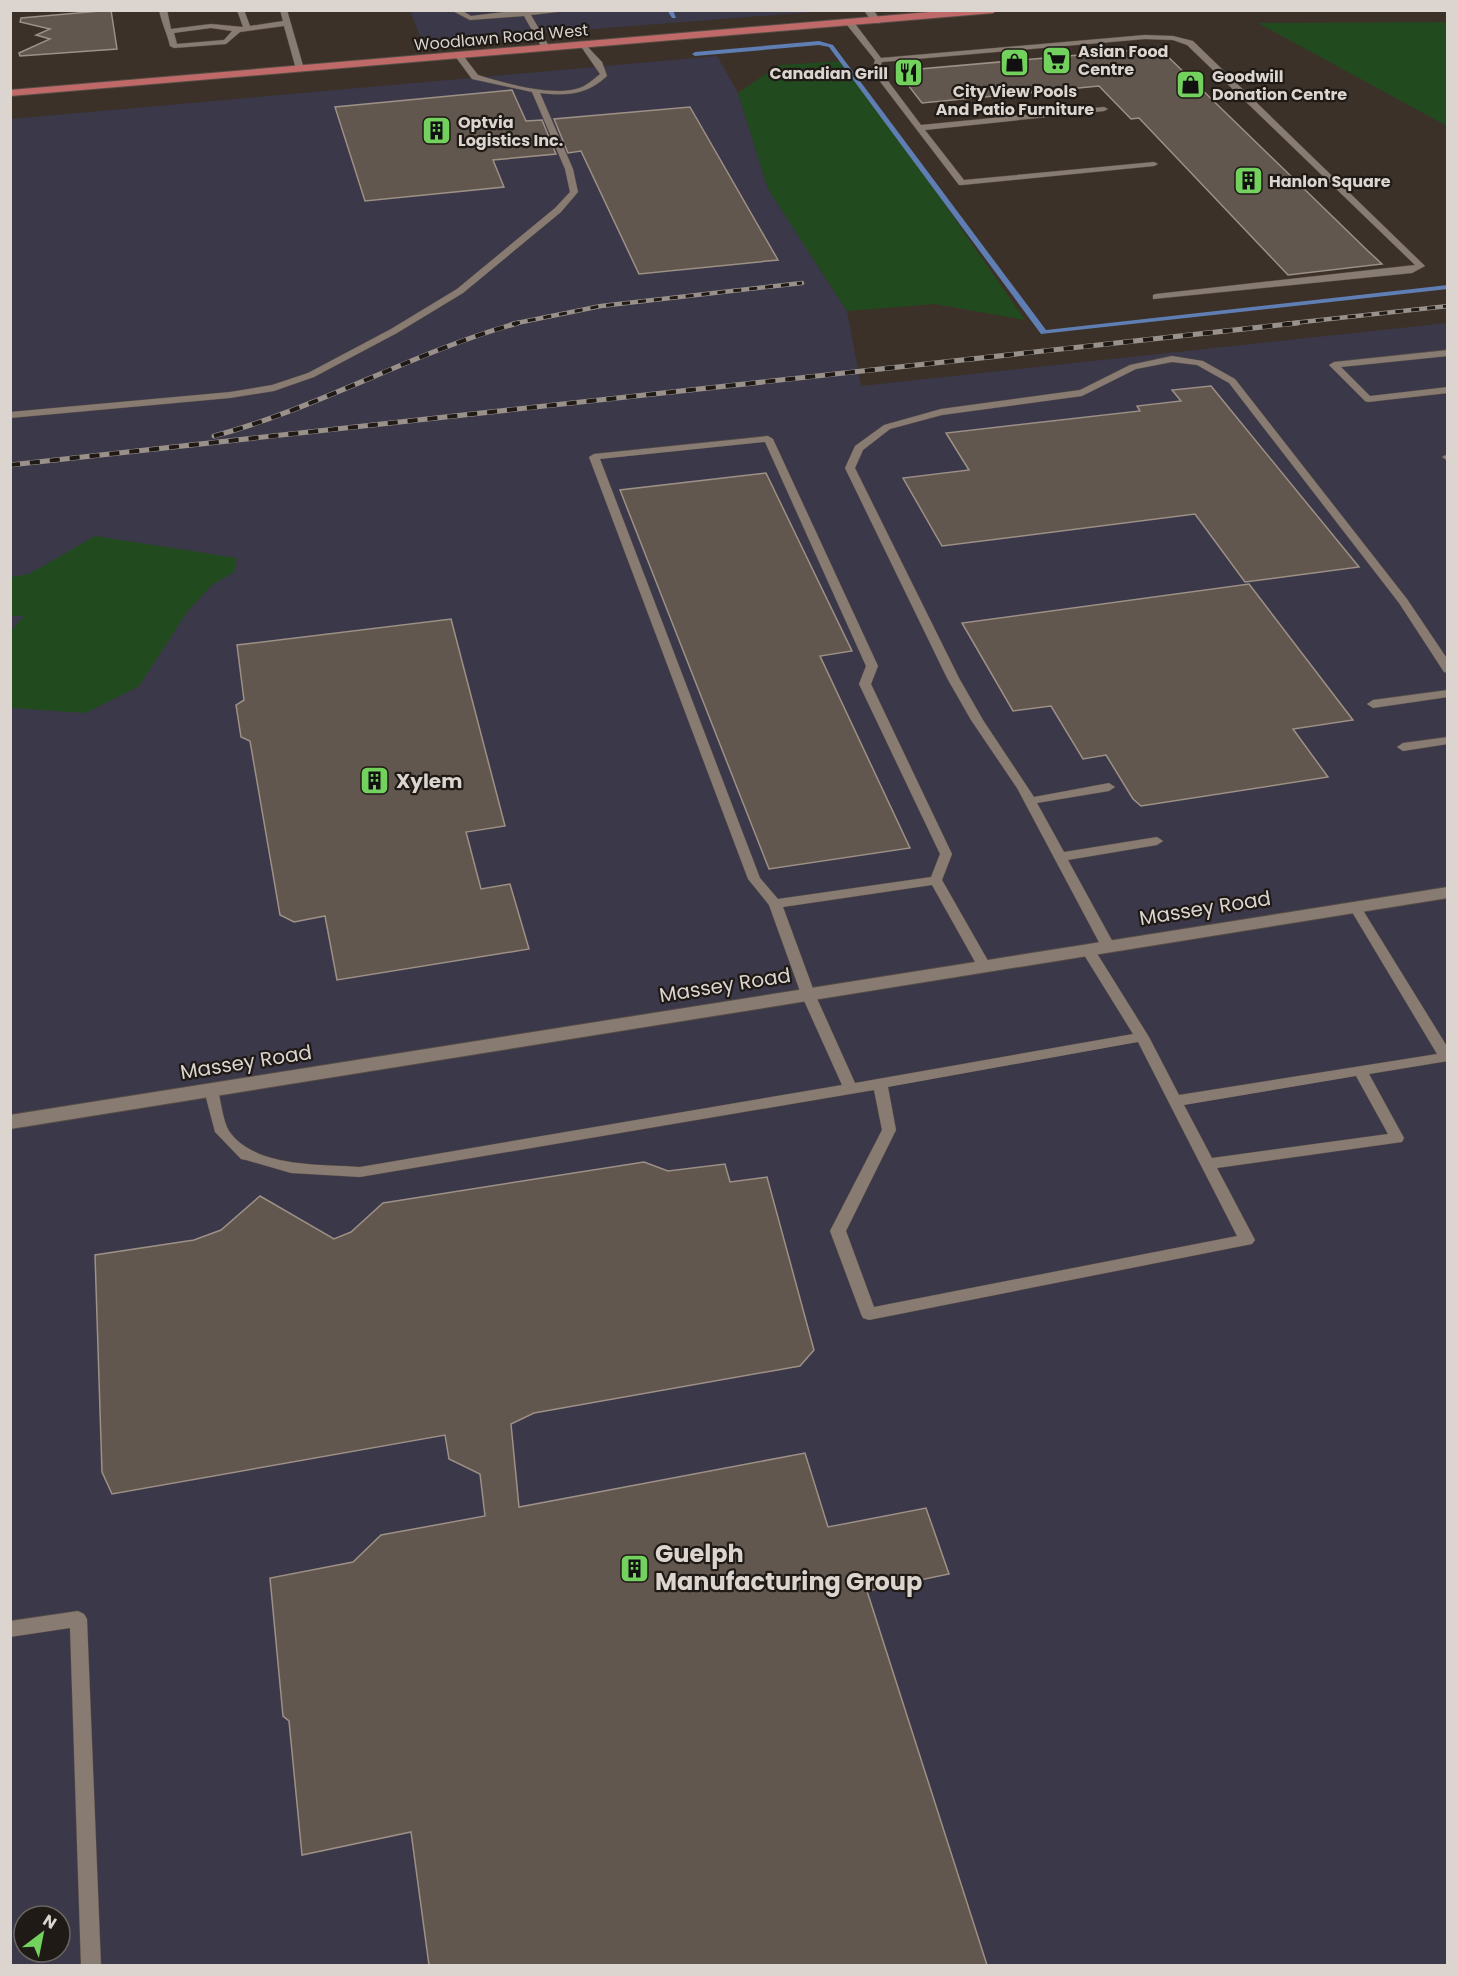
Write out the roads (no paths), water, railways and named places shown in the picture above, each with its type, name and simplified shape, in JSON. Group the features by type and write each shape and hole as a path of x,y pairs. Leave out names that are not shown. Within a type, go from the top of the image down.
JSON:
{"main road":[{"name":"Woodlawn Road West","path":"10,93 993,10"}],"street":[{"path":"868,10 876,21"},
{"name":"Massey Road","path":"10,1122 1448,892"}],"lane":[{"path":"164,10 166,28 170,31 174,46 226,42 243,29"},
{"path":"240,10 243,29"},
{"path":"283,10 300,69"},
{"path":"454,10 470,18 572,10"},
{"path":"525,12 546,48"},
{"path":"170,31 211,26 243,29 287,23"},
{"path":"850,23 879,60"},
{"path":"879,60 1144,37 1173,38 1190,43 1421,266 1412,270 1306,283 1156,297"},
{"path":"459,56 475,77 535,90 572,92 593,85 604,74 584,45"},
{"path":"879,60 875,69 962,183 1154,164"},
{"path":"10,415 230,395 274,388 321,370 394,331 460,291 558,210 574,192 569,169 535,90"},
{"path":"919,128 1104,109"},
{"path":"1448,353 1334,365 1368,399 1448,390"},
{"path":"1108,946 1030,801 977,720 953,678 850,468 859,448 887,427 940,412 1082,393 1133,366 1172,359 1200,363 1232,381 1403,601 1448,670"},
{"path":"850,1089 808,994 775,904 754,879 594,457 768,439 872,666 866,684 946,854 936,880"},
{"path":"1373,704 1448,693"},
{"path":"1403,747 1448,740"},
{"path":"1030,801 1109,787"},
{"path":"1060,857 1157,841"},
{"path":"775,904 936,880"},
{"path":"936,880 984,966"},
{"path":"1175,1101 1446,1057 1355,907"},
{"path":"880,1084 890,1130 838,1231 869,1314 1247,1240 1142,1037 1088,950"},
{"path":"211,1090 222,1132 246,1155 291,1168 360,1172 1142,1037"},
{"path":"1208,1164 1397,1138 1360,1071"},
{"path":"10,1629 78,1619 91,1965"}],"waterway":[{"path":"670,10 674,17"},
{"path":"695,54 819,43 831,46 1044,332 1448,287"}],"railway":[{"path":"512,324 601,306 802,283"},
{"path":"1284,324 1448,306"},
{"path":"214,436 291,411 441,349 518,323"},
{"path":"10,465 1298,323"}],"place":[{"name":"Asian Food Centre","path":"1057,60"},
{"name":"City View Pools And Patio Furniture","path":"1015,63"},
{"name":"Canadian Grill","path":"909,73"},
{"name":"Goodwill Donation Centre","path":"1191,85"},
{"name":"Optvia Logistics Inc.","path":"437,131"},
{"name":"Hanlon Square","path":"1248,181"},
{"name":"Xylem","path":"375,781"},
{"name":"Guelph Manufacturing Group","path":"634,1568"}]}
